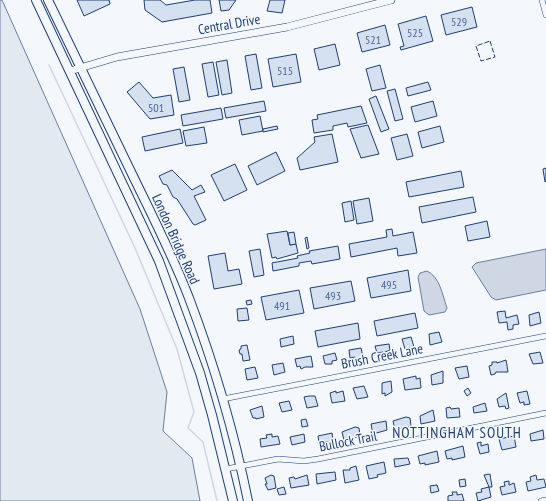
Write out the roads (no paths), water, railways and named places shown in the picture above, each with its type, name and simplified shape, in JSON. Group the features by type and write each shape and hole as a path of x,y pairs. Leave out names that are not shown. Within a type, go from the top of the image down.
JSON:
{"main road":[{"name":"London Bridge Road","path":"36,0 159,261 200,373 226,469 233,501"},
{"name":"London Bridge Road","path":"48,0 171,254 195,315 222,399 241,466 248,501"}],"street":[{"name":"Central Drive","path":"70,71 117,57 287,27 392,0"},
{"path":"542,0 546,15"},
{"name":"Brush Creek Lane","path":"222,399 546,336"},
{"name":"Bullock Trail","path":"226,469 278,459 304,461 318,459 546,414"},
{"path":"541,501 546,500"}],"waterway":[{"path":"49,65 135,248 177,349 194,412 188,428 203,442 217,501"}],"district":[{"name":"NOTTINGHAM SOUTH","path":"457,432"}]}
